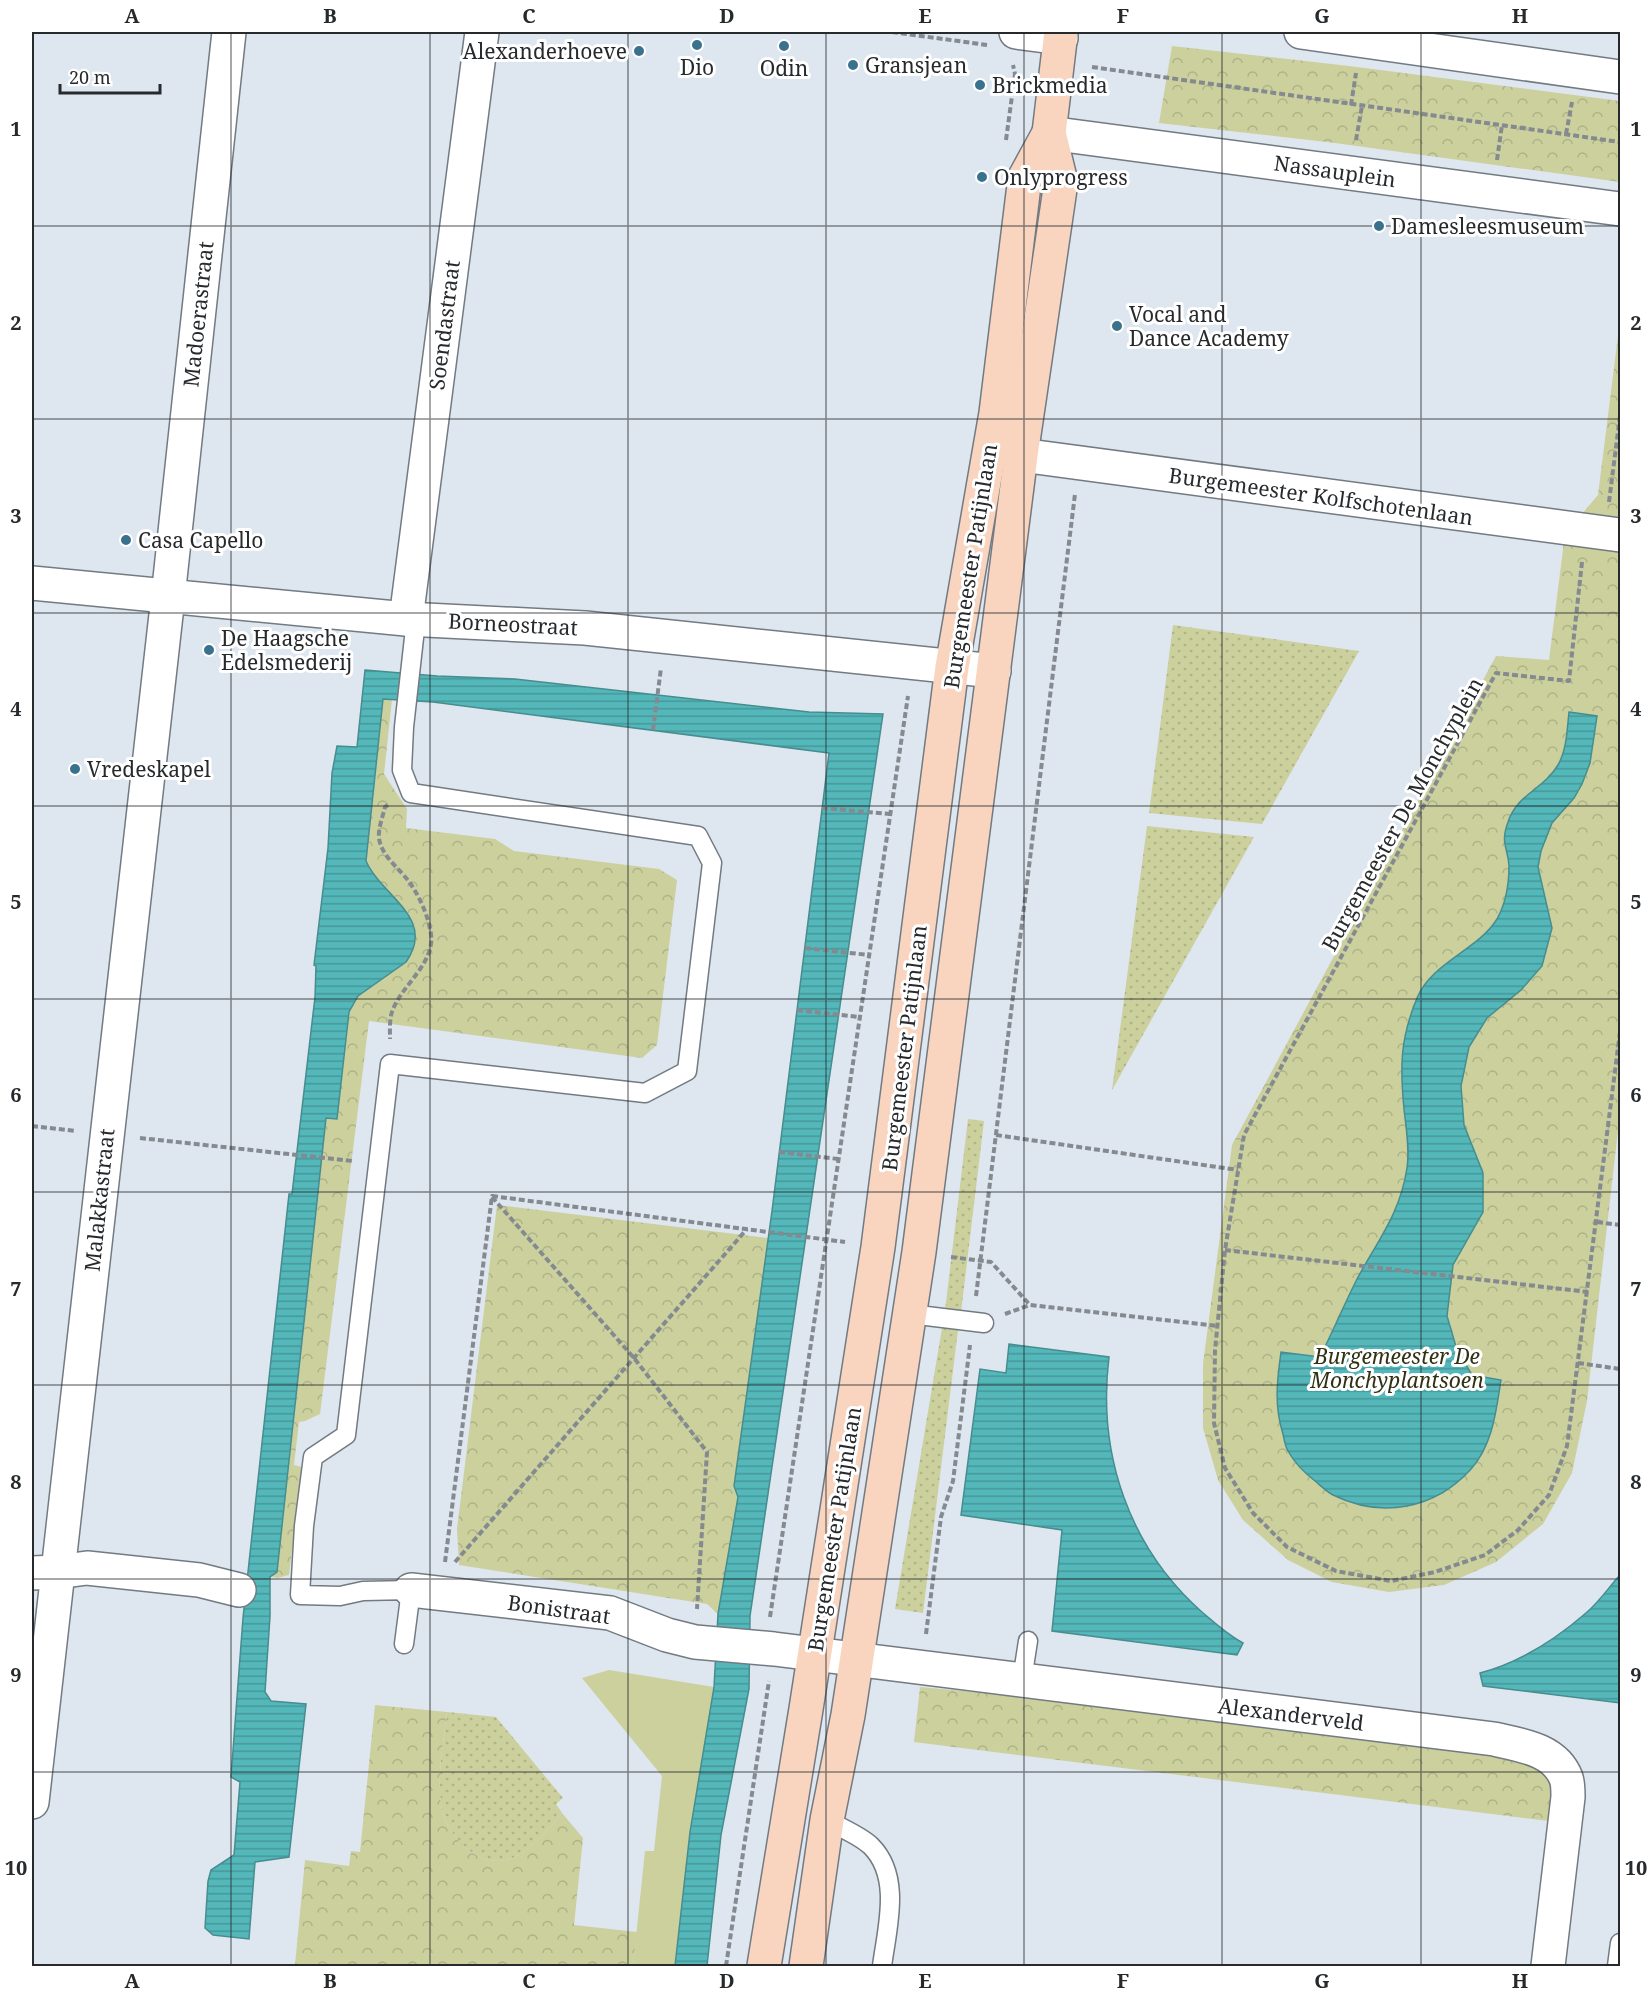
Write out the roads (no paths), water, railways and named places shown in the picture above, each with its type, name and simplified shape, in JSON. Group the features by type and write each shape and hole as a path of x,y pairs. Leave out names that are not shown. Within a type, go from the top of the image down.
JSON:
{"main road":[{"name":"Burgemeester Patijnlaan","path":"806,1966 827,1820 848,1715 910,1314 1021,456 1061,182 1049,133 1061,35"},
{"name":"Burgemeester Patijnlaan","path":"764,1966 878,1247 952,667 996,413 1025,177 1049,133"}],"street":[{"name":"Madoerastraat","path":"168,597 229,32"},
{"name":"Soendastraat","path":"411,619 482,32"},
{"path":"1301,32 1620,77"},
{"path":"1006,45 1061,35"},
{"name":"Nassauplein","path":"1049,133 1620,209"},
{"name":"Burgemeester Kolfschotenlaan","path":"1021,456 1604,533"},
{"name":"Borneostraat","path":"32,583 411,619 585,628 994,671"},
{"name":"Malakkastraat","path":"32,1802 44,1572 107,1134 168,597"},
{"path":"44,1572 87,1568 199,1580 239,1590"},
{"name":"Bonistraat","path":"432,1587 610,1613 667,1635 699,1642 814,1655"},
{"name":"Alexanderveld","path":"814,1655 1494,1739 1532,1748 1553,1759 1566,1778 1568,1797 1548,1966"}],"lane":[{"name":"Bonistraat","path":"411,619 412,654 402,770 411,793 698,836 712,863 687,1071 645,1094 390,1064 346,1435 313,1457 304,1526 300,1595 340,1596 363,1591 432,1587"},
{"path":"910,1314 978,1322"},
{"path":"404,1644 432,1587"},
{"path":"1022,1680 1028,1641"},
{"path":"827,1820 871,1845 885,1867 891,1898 882,1966"},
{"path":"1617,1966 1620,1943"}],"water":[{"path":"365,670 515,679 809,712 883,714 750,1616 749,1689 721,1835 707,1966 675,1966 690,1832 714,1687 718,1614 738,1497 734,1486 772,1211 829,753 433,702 383,699 366,861 411,920 415,933 414,947 406,962 358,996 349,1012 337,1119 326,1118 277,1572 270,1577 265,1692 271,1701 306,1704 289,1857 255,1862 249,1939 213,1935 205,1928 208,1881 211,1870 234,1855 240,1782 231,1777 243,1618 289,1194 292,1194 315,997 316,966 314,965 328,848 332,773 337,746 357,747"},
{"path":"1569,712 1597,716 1590,763 1582,784 1574,798 1552,823 1541,851 1538,867 1552,928 1542,966 1521,990 1487,1018 1469,1047 1461,1086 1464,1125 1483,1173 1483,1212 1453,1265 1447,1316 1457,1350 1472,1375 1501,1380 1492,1427 1478,1459 1457,1483 1424,1501 1407,1506 1370,1507 1333,1495 1324,1489 1300,1468 1287,1449 1277,1403 1281,1352 1320,1357 1357,1279 1394,1213 1404,1184 1408,1161 1402,1066 1404,1040 1411,1013 1417,998 1433,975 1479,939 1497,919 1505,900 1508,880 1509,866 1505,841 1508,822 1512,812 1524,798 1546,780 1558,765 1565,746"},
{"path":"1009,1344 1109,1357 1108,1429 1114,1463 1124,1497 1155,1559 1177,1587 1203,1613 1243,1643 1237,1655 1052,1631 1062,1530 961,1515 980,1369 1006,1373"},
{"path":"1620,1575 1620,1703 1483,1686 1480,1673 1508,1663 1536,1649 1562,1632 1591,1609"}],"place":[{"name":"Dio","path":"697,45"},
{"name":"Odin","path":"784,46"},
{"name":"Alexanderhoeve","path":"639,51"},
{"name":"Gransjean","path":"853,65"},
{"name":"Brickmedia","path":"980,85"},
{"name":"Onlyprogress","path":"982,177"},
{"name":"Damesleesmuseum","path":"1379,226"},
{"name":"Vocal and Dance Academy","path":"1117,326"},
{"name":"Casa Capello","path":"126,540"},
{"name":"De Haagsche Edelsmederij","path":"209,650"},
{"name":"Vredeskapel","path":"75,769"}],"park label":[{"name":"Burgemeester De Monchyplantsoen","path":"1397,1368"}]}
